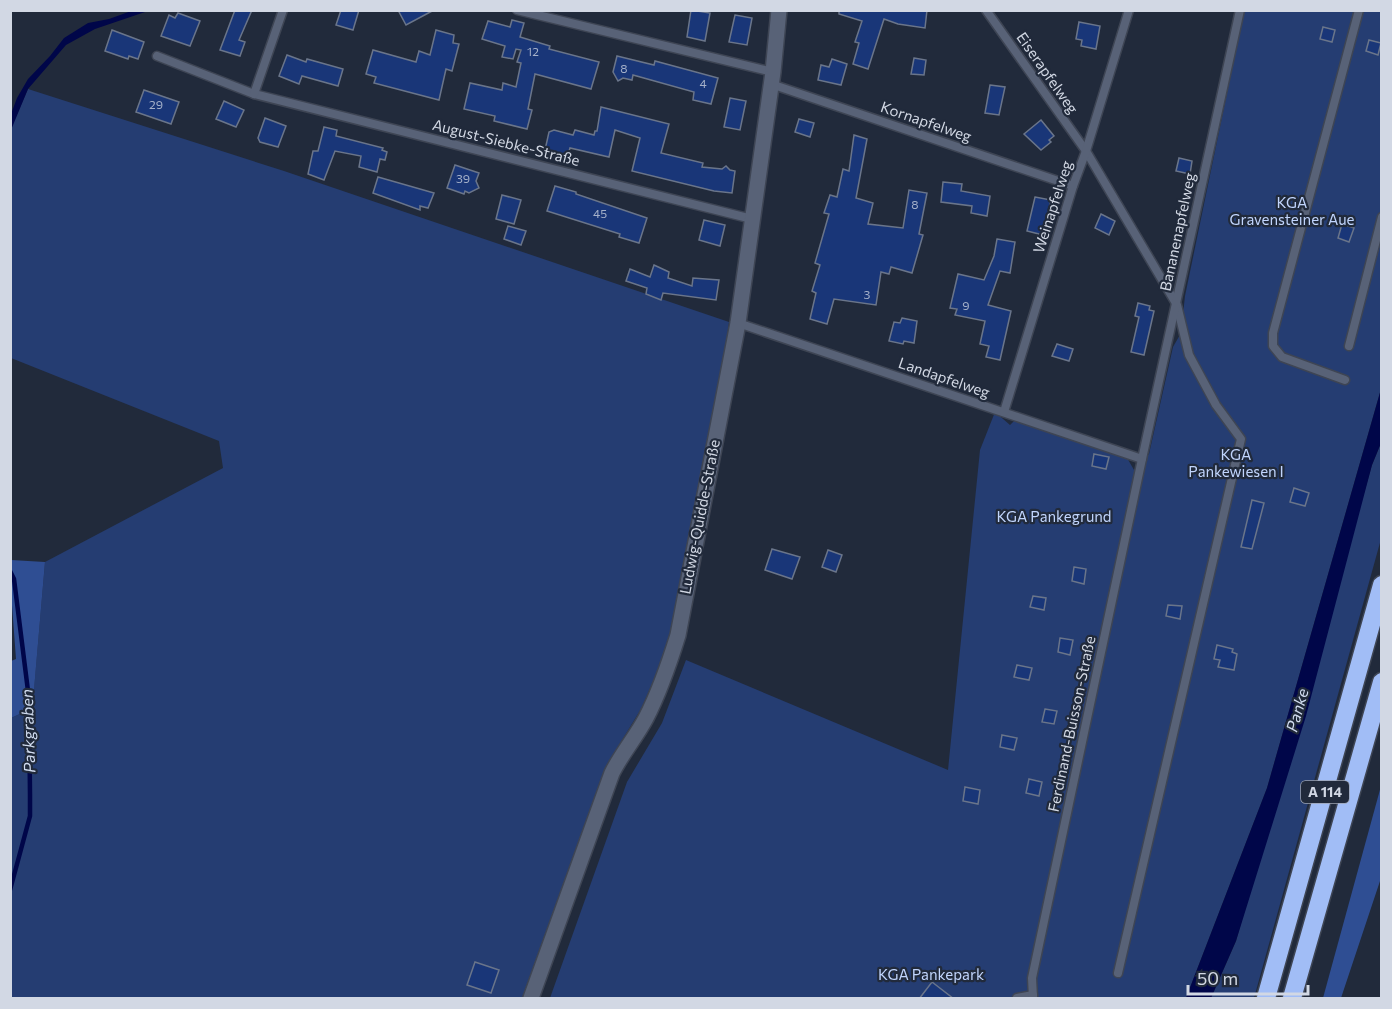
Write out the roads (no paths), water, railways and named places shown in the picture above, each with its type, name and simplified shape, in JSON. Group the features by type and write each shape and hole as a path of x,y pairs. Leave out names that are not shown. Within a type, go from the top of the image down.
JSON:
{"highway":[{"name":"A 114","path":"1266,999 1382,585"},
{"name":"A 114","path":"1292,999 1382,682"}],"street":[{"name":"Ludwig-Quidde-Straße","path":"531,999 612,773 622,752 645,719 665,677 675,646 738,323 772,78 779,10"}],"lane":[{"path":"254,94 283,10"},
{"path":"517,10 772,78"},
{"name":"Eiserapfelweg","path":"986,10 1086,151 1177,305"},
{"name":"Weinapfelweg","path":"1004,412 1129,10"},
{"name":"Bananenapfelweg","path":"1142,459 1240,10"},
{"path":"1345,380 1282,357 1273,346 1273,333 1359,10"},
{"name":"August-Siebke-Straße","path":"157,56 254,94 752,219"},
{"name":"Kornapfelweg","path":"772,78 1073,186"},
{"path":"1349,346 1382,217"},
{"path":"1118,974 1241,439 1216,405 1189,355 1177,305"},
{"name":"Landapfelweg","path":"738,323 1142,459"},
{"name":"Ferdinand-Buisson-Straße","path":"1017,999 1033,997 1032,978 1142,459"}],"water":[{"path":"134,10 148,11 95,29 66,45 28,89 11,130 11,114 17,98 28,79 64,38 88,23 109,19"},
{"name":"Panke","path":"1381,389 1381,443 1372,465 1306,716 1236,941 1211,998 1186,998 1267,788"}],"waterway":[{"name":"Parkgraben","path":"10,571 14,579 29,699 30,794 30,816 10,890"}],"park label":[{"name":"KGA Gravensteiner Aue","path":"1292,212"},
{"name":"KGA Pankewiesen I","path":"1236,464"},
{"name":"KGA Pankegrund","path":"1054,517"},
{"name":"KGA Pankepark","path":"931,975"}]}
